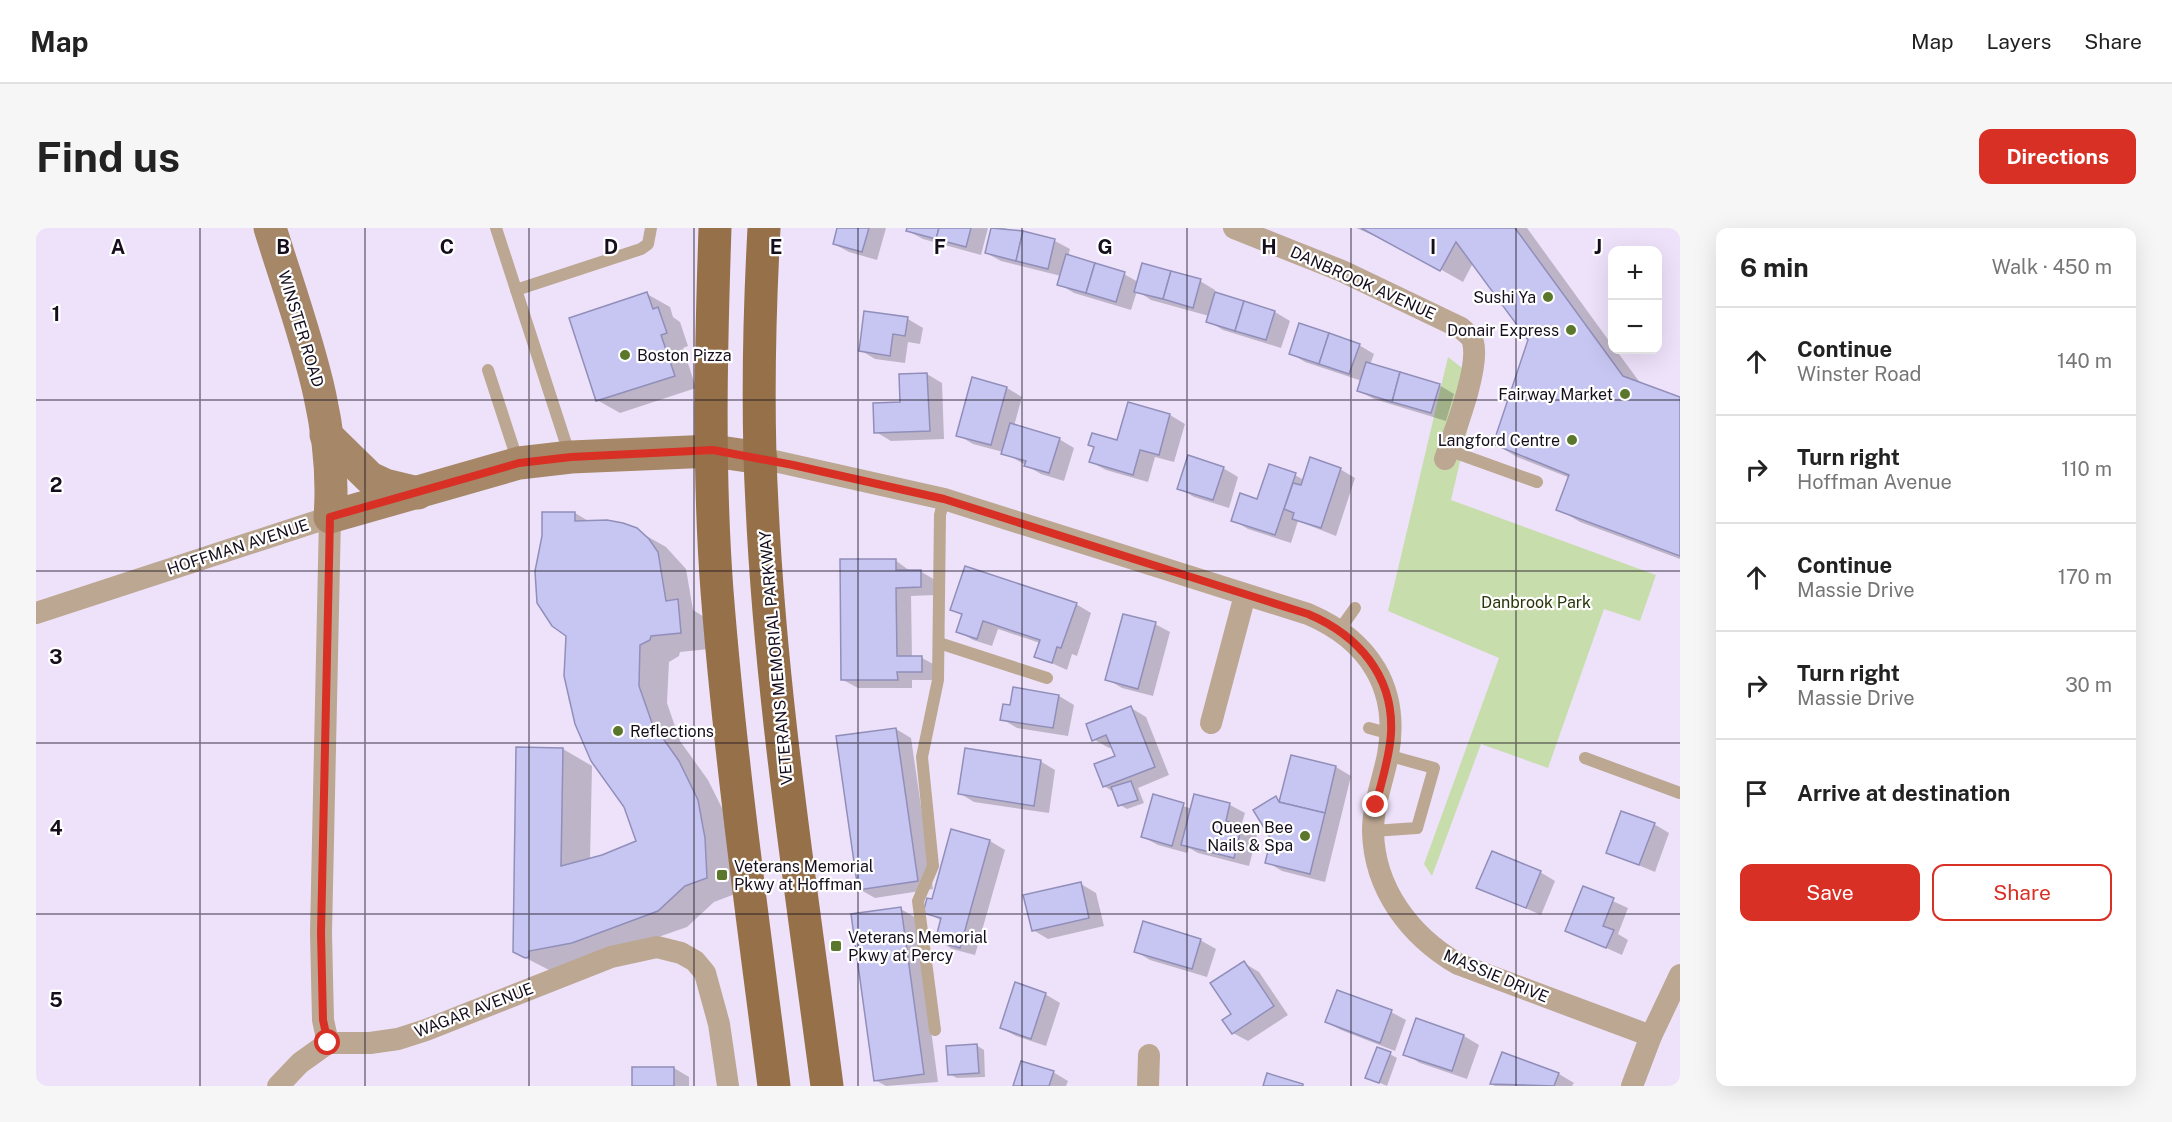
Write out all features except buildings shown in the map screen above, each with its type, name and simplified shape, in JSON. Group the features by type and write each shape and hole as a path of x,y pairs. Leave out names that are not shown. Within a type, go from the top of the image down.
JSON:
{"main road":[{"path":"716,228 711,345 717,589 732,749 774,1086"},
{"name":"VETERANS MEMORIAL PARKWAY","path":"764,228 760,305 761,458 769,613 785,768 827,1086"}],"street":[{"name":"WINSTER ROAD","path":"270,228 319,385 332,489 321,933 323,1020 328,1043"},
{"name":"DANBROOK AVENUE","path":"1234,228 1342,271 1461,328 1473,340 1474,358 1463,407 1447,455"},
{"path":"326,435 370,478 385,485 418,493"},
{"name":"HOFFMAN AVENUE","path":"36,613 330,517 519,463 571,457 713,450 761,458"},
{"name":"MASSIE DRIVE","path":"761,458 944,499 1245,595 1327,629 1359,646 1385,687 1390,709 1389,745 1376,805 1373,831 1376,857 1393,904 1420,937 1436,951 1458,964 1651,1036"},
{"path":"1210,723 1245,595"},
{"name":"WAGAR AVENUE","path":"328,1043 370,1043 398,1039 611,957 638,949 657,947 681,953 695,961 705,973 710,987 728,1086"},
{"path":"1632,1086 1651,1036 1680,975"},
{"path":"278,1086 300,1063 328,1043"},
{"path":"1148,1086 1149,1055"}],"lane":[{"path":"496,228 571,457"},
{"path":"516,290 641,249 648,244 651,228"},
{"path":"488,370 519,463"},
{"path":"1447,455 1537,482"},
{"path":"935,1030 918,901 933,866 922,757 938,680 940,515 944,499"},
{"path":"1327,629 1355,608"},
{"path":"939,643 1047,678"},
{"path":"1369,728 1389,745 1434,768 1417,828 1373,831"},
{"path":"1585,758 1680,793"}],"green space":[{"name":"Danbrook Park","path":"1448,357 1479,381 1451,500 1656,575 1640,621 1604,609 1548,768 1481,744 1432,876 1424,864 1499,658 1388,611"}],"place":[{"name":"Sushi Ya","path":"1548,297"},
{"name":"Donair Express","path":"1571,330"},
{"name":"Boston Pizza","path":"625,355"},
{"name":"Fairway Market","path":"1625,394"},
{"name":"Langford Centre","path":"1572,440"},
{"name":"Reflections","path":"618,731"},
{"name":"Queen Bee Nails & Spa","path":"1305,836"},
{"name":"Veterans Memorial Pkwy at Hoffman","path":"722,875"},
{"name":"Veterans Memorial Pkwy at Percy","path":"836,946"}],"route":[{"path":"328,1043 323,1020 321,933 330,517 519,463 571,457 713,450 761,458 944,499 1308,614 1340,629 1359,646 1373,664 1385,687 1390,709 1391,734 1376,805"}]}
